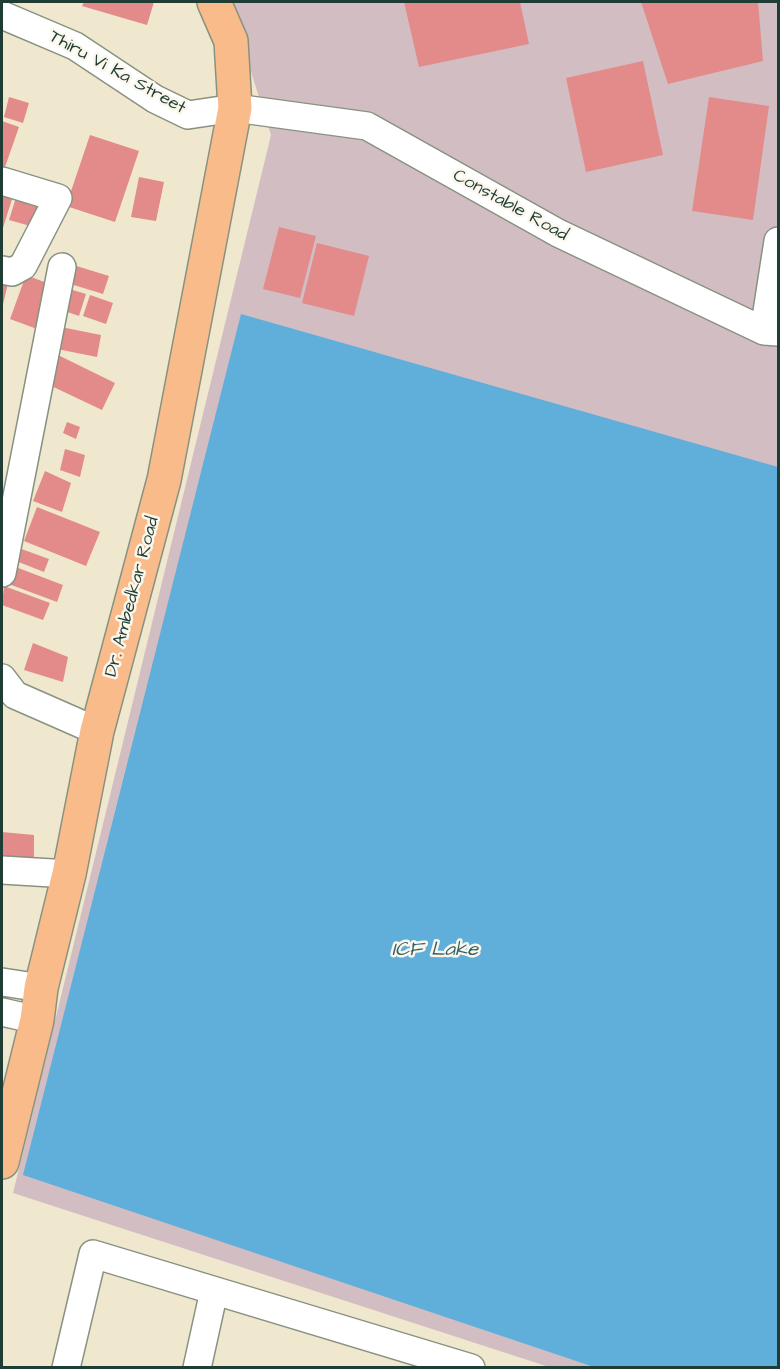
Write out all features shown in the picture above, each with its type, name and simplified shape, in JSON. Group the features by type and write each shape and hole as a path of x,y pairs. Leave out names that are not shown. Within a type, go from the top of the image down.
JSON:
{"main road":[{"name":"Dr. Ambedkar Road","path":"2,1162 37,1020 41,988 69,874 97,731 164,480 235,108 231,41 214,2"},
{"name":"Dr. Ambedkar Road","path":"2,1123 20,1084"}],"street":[{"name":"Thiru Vi Ka Street","path":"2,15 75,46 155,99 188,115 235,108"},
{"name":"Constable Road","path":"235,108 367,126 558,233 771,332"},
{"path":"2,181 58,198 23,266 12,272 2,270"},
{"path":"771,332 778,241"},
{"path":"2,573 63,267"},
{"path":"2,678 15,695 97,731"},
{"path":"2,870 69,874"},
{"path":"2,981 41,988"},
{"path":"2,1012 37,1020"},
{"path":"66,1368 93,1254 471,1368"},
{"path":"197,1368 214,1292"}],"shaded area":[{"name":"ICF Lake","path":"229,2 778,2 778,1367 549,1367 13,1193 271,135"}],"water":[{"name":"ICF Lake","path":"241,314 778,467 778,1367 594,1367 23,1175"}],"building":[{"path":"84,2 154,2 147,25 82,6"},
{"path":"404,2 520,2 529,44 419,67"},
{"path":"641,2 758,2 763,61 668,84"},
{"path":"643,61 663,155 586,172 566,78"},
{"path":"9,97 29,103 23,123 4,117"},
{"path":"709,97 769,106 753,220 692,211"},
{"path":"2,121 19,127 5,167 2,166"},
{"path":"90,135 139,151 115,222 66,206"},
{"path":"139,177 164,182 156,221 131,217"},
{"path":"18,191 50,200 41,229 9,220"},
{"path":"2,193 13,196 2,231"},
{"path":"279,227 316,236 300,298 263,289"},
{"path":"317,243 369,256 354,316 302,303"},
{"path":"70,264 109,276 103,294 64,282"},
{"path":"26,275 52,285 37,329 10,319"},
{"path":"2,281 8,283 2,309"},
{"path":"66,288 86,294 79,316 59,309"},
{"path":"90,295 113,303 106,324 83,316"},
{"path":"61,327 101,335 97,357 57,349"},
{"path":"56,354 115,383 102,410 43,382"},
{"path":"67,422 80,427 76,439 63,433"},
{"path":"65,449 85,455 80,477 60,470"},
{"path":"45,471 71,483 62,512 33,501"},
{"path":"37,507 100,532 86,566 24,541"},
{"path":"16,547 49,559 44,572 11,559"},
{"path":"13,566 63,585 57,602 6,583"},
{"path":"4,586 50,603 43,620 2,605"},
{"path":"33,643 68,657 63,682 24,670"},
{"path":"2,832 34,835 34,860 2,858"}]}
